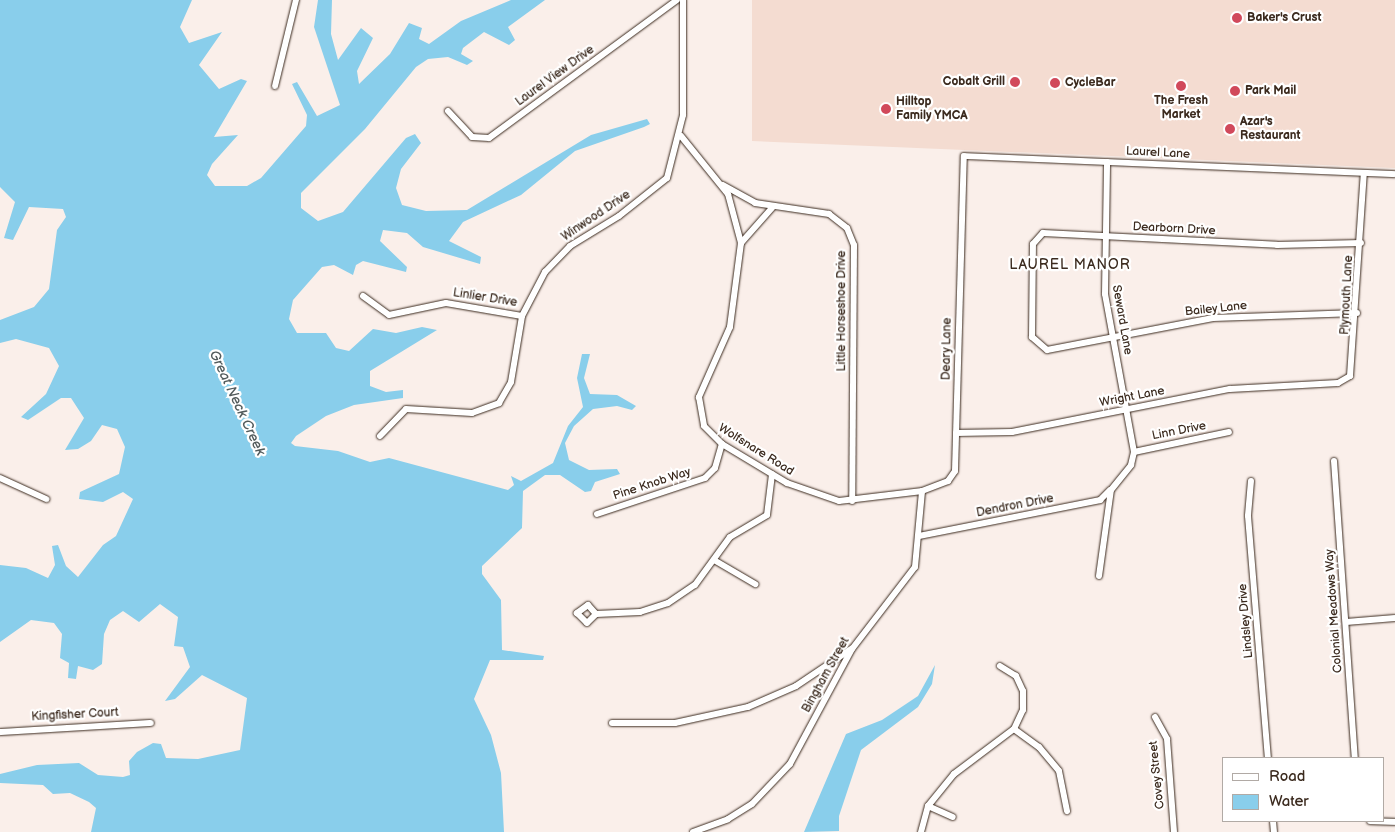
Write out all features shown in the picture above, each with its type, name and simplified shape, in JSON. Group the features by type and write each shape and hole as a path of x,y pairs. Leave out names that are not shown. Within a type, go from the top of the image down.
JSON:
{"street":[{"path":"275,86 296,0"},
{"name":"Laurel View Drive","path":"448,111 472,137 489,138 677,0"},
{"name":"Winwood Drive","path":"380,436 406,409 472,413 500,403 511,382 522,316 540,279 564,252 667,178 681,136 683,0"},
{"name":"Wolfsnare Road","path":"681,136 722,184 732,202 741,243 730,327 698,403 704,426 722,444 772,474 819,497 852,501 922,491 934,486"},
{"name":"Laurel Lane","path":"961,199 961,160 968,154 1395,174"},
{"name":"Seward Lane","path":"1107,162 1104,285 1128,409 1134,452"},
{"name":"Plymouth Lane","path":"1312,384 1338,383 1350,376 1357,313 1364,173"},
{"name":"Little Horseshoe Drive","path":"722,184 772,208 804,208 829,214 846,228 854,245 852,501"},
{"name":"Deary Lane","path":"934,486 948,481 955,471 961,199"},
{"path":"741,243 772,208"},
{"name":"Dearborn Drive","path":"1032,286 1033,244 1039,235 1104,236 1276,245 1361,243"},
{"name":"Bailey Lane","path":"1032,286 1035,342 1047,350 1213,318 1357,313"},
{"name":"Linlier Drive","path":"363,296 390,315 446,303 522,316"},
{"name":"Wright Lane","path":"956,433 1012,432 1230,389 1312,384"},
{"name":"Linn Drive","path":"1134,452 1229,432"},
{"name":"Pine Knob Way","path":"597,514 705,478 715,468 722,444"},
{"path":"1099,576 1111,490 1131,465 1134,452"},
{"name":"Colonial Meadows Way","path":"1334,461 1355,757"},
{"path":"596,614 626,614 668,603 695,585 730,537 767,515 772,474"},
{"path":"0,478 46,499"},
{"name":"Lindsley Drive","path":"1251,482 1248,516 1268,757"},
{"name":"Dendron Drive","path":"919,536 1100,500 1111,490"},
{"name":"Bingham Street","path":"693,832 728,819 752,804 790,764 852,649 915,567 922,491"},
{"path":"714,560 754,584"},
{"path":"1346,622 1395,618"},
{"path":"612,723 675,723 748,707 796,686 852,649"},
{"path":"921,832 928,806 954,774 1014,729 1023,710 1023,691 1016,676 1000,666"},
{"name":"Covey Street","path":"1155,717 1167,739 1174,832"},
{"name":"Kingfisher Court","path":"0,732 150,723"},
{"path":"1014,729 1039,747 1060,771 1067,811"},
{"path":"928,806 953,817"}],"shaded area":[{"path":"752,0 1395,0 1395,168 752,141"}],"water":[{"name":"Great Neck Creek","path":"0,0 192,0 180,27 189,43 222,32 199,65 219,89 241,79 247,81 214,137 238,135 212,164 207,175 215,186 247,186 261,178 306,126 307,115 292,84 297,82 317,116 340,105 314,27 318,0 332,0 331,34 338,60 361,28 373,38 357,71 359,84 390,54 409,23 422,28 419,39 429,44 461,21 511,0 545,0 508,27 515,40 509,45 484,32 463,48 461,54 473,61 467,65 448,57 428,59 416,67 365,129 301,193 301,208 318,221 343,212 406,138 415,134 421,143 401,169 396,188 402,205 426,211 467,210 591,135 647,119 650,124 644,127 575,151 521,195 463,222 449,241 481,257 480,264 423,247 407,233 383,230 380,241 407,267 406,272 363,261 356,265 353,275 334,265 322,267 293,300 289,319 297,333 326,333 336,348 349,351 373,329 396,333 422,327 437,330 370,371 370,386 386,392 403,390 403,398 354,405 326,416 296,436 291,443 295,446 338,451 370,462 389,458 508,490 514,485 511,476 521,481 553,463 568,426 583,407 577,378 582,354 590,354 584,378 590,394 617,395 636,406 632,410 617,406 593,409 574,426 565,443 569,460 589,470 617,469 620,474 595,482 591,491 585,492 560,475 545,475 523,491 522,528 482,566 482,574 501,600 502,650 544,656 543,660 490,660 474,699 491,735 501,773 504,832 91,832 96,808 89,802 70,793 53,794 43,785 0,783 0,774 37,765 79,763 98,775 123,777 130,775 129,761 137,752 153,743 161,744 166,758 198,759 240,750 247,698 202,675 175,699 165,701 190,667 183,647 174,646 178,617 160,604 139,622 123,611 110,620 104,634 102,664 93,670 78,666 76,679 68,678 69,663 60,658 62,634 54,623 31,620 0,642 0,565 26,568 48,578 55,565 52,546 58,545 66,566 78,577 103,545 116,536 133,499 123,492 103,502 79,499 80,492 119,474 125,447 117,429 102,425 91,441 78,449 65,450 84,418 71,398 61,398 28,420 21,417 46,394 59,366 49,348 16,339 0,343 0,320 34,307 49,289 57,230 66,217 63,209 29,207 13,240 4,238 15,202 0,187"},
{"path":"935,665 932,684 918,707 861,750 839,816 839,831 804,832 846,734 882,720 918,696"}],"place":[{"name":"Baker's Crust","path":"1237,18"},
{"name":"Cobalt Grill","path":"1015,82"},
{"name":"CycleBar","path":"1055,83"},
{"name":"The Fresh Market","path":"1181,86"},
{"name":"Park Mail","path":"1235,91"},
{"name":"Hilltop Family YMCA","path":"886,109"},
{"name":"Azar's Restaurant","path":"1230,129"}],"district":[{"name":"LAUREL MANOR","path":"1070,265"}]}
